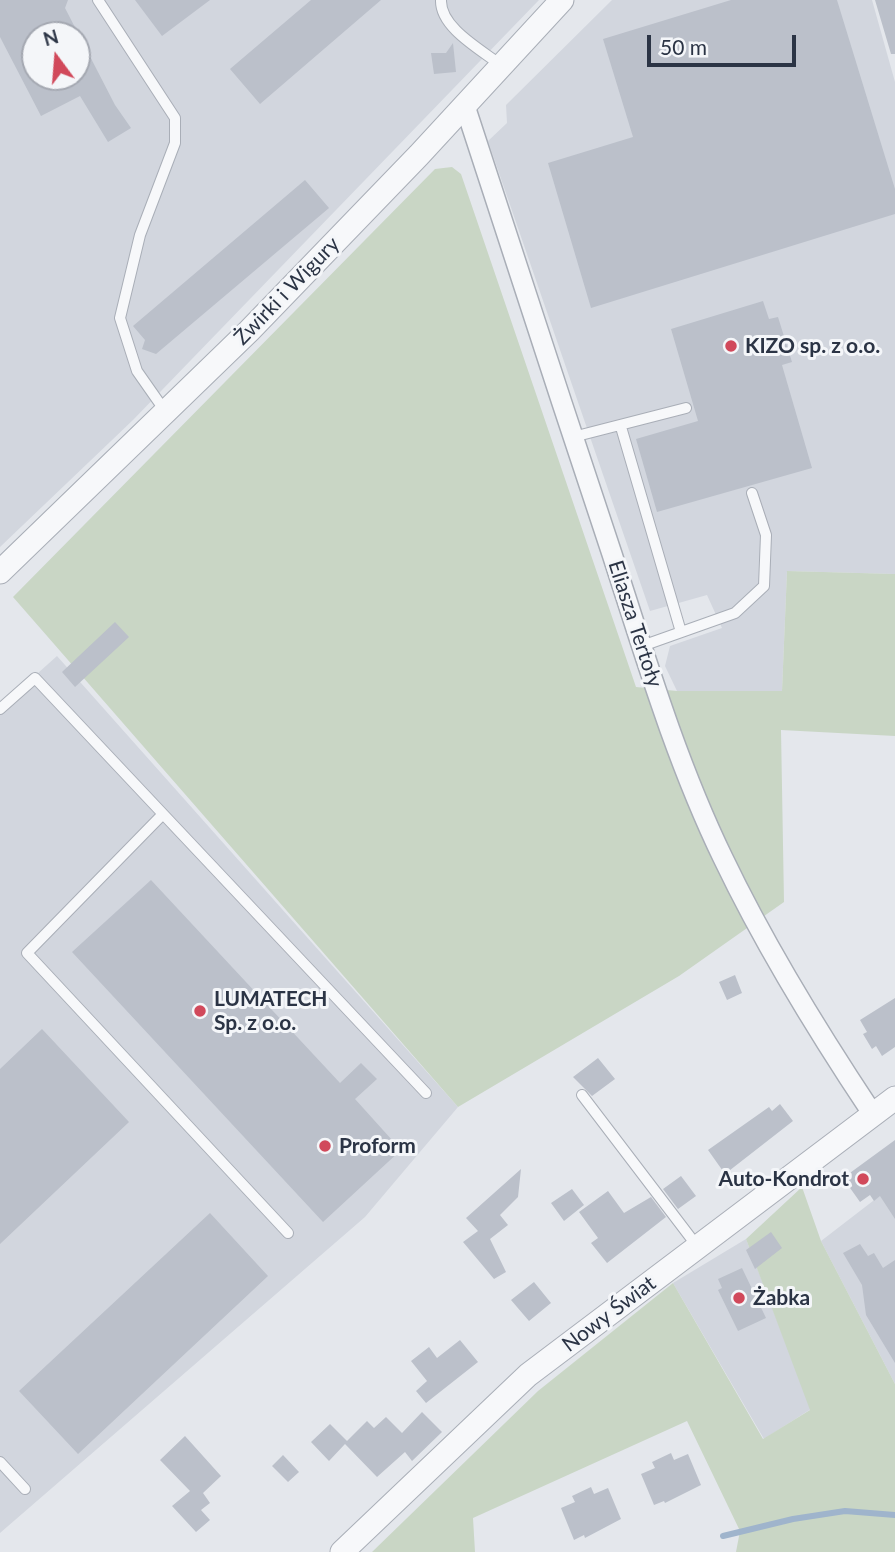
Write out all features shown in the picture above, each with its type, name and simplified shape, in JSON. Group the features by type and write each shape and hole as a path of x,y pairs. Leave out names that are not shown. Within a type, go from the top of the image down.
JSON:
{"street":[{"name":"Żwirki i Wigury","path":"0,572 249,331 465,106 562,0"},
{"name":"Eliasza Tertoły","path":"465,106 572,438 684,763 723,858 789,980 872,1113"},
{"name":"Nowy Świat","path":"342,1552 528,1375 895,1098"}],"lane":[{"path":"98,0 175,118 176,143 141,234 120,318 137,370 166,412"},
{"path":"441,0 441,8 450,25 502,66"},
{"path":"572,438 686,408"},
{"path":"621,427 681,632"},
{"path":"642,646 735,613 764,586 766,535 752,493"},
{"path":"0,709 35,678 426,1093"},
{"path":"163,814 27,953 288,1233"},
{"path":"582,1095 697,1246"},
{"path":"0,1462 24,1489"}],"shaded area":[{"path":"0,0 539,0 133,420 0,547"},
{"path":"612,0 872,0 895,82 895,574 787,571 782,691 677,691 665,666 670,646 722,628 707,595 650,611 488,141 507,123 506,105"},
{"path":"57,656 458,1107 365,1217 0,1533 0,707"},
{"path":"895,1184 895,1384 821,1241"},
{"path":"746,1239 811,1409 764,1439 673,1283"}],"green space":[{"path":"452,167 461,174 636,687 677,691 782,691 787,571 895,574 895,736 781,730 784,902 679,976 458,1107 13,597 435,169"},
{"path":"802,1187 821,1241 895,1384 895,1552 736,1552 740,1531 687,1421 473,1518 475,1552 372,1552 538,1391 673,1283 763,1439 810,1410 746,1239"}],"building":[{"path":"0,0 68,0 65,8 72,21 21,21 21,77 0,37"},
{"path":"135,0 210,0 162,36"},
{"path":"311,0 381,0 260,104 230,69"},
{"path":"731,0 837,0 895,189 895,214 591,308 548,163 633,137 603,39"},
{"path":"875,0 895,0 895,54 891,54"},
{"path":"453,43 456,72 434,74 431,53 446,53"},
{"path":"91,58 115,105 131,128 108,142 80,96 41,116 28,91 91,91"},
{"path":"305,180 329,208 156,354 142,349 145,340 133,326"},
{"path":"763,301 769,319 778,317 792,362 782,365 812,468 657,512 636,439 698,421 671,329"},
{"path":"115,622 129,637 75,687 62,672"},
{"name":"LUMATECH Sp. z o.o.","path":"151,880 340,1083 361,1063 377,1079 355,1099 401,1150 323,1222 72,952"},
{"path":"735,975 742,993 727,1000 719,982"},
{"path":"895,998 895,1047 882,1056 876,1046 872,1049 863,1034 867,1032 860,1020"},
{"path":"42,1029 129,1122 0,1244 0,1069"},
{"path":"598,1058 615,1079 592,1096 573,1077"},
{"path":"780,1104 793,1121 725,1174 708,1150 769,1107 772,1111"},
{"path":"895,1140 895,1219 880,1196 874,1201 870,1195 860,1202 843,1178"},
{"path":"521,1169 518,1197 500,1215 508,1225 490,1239 506,1272 494,1279 463,1242 478,1231 466,1218"},
{"path":"681,1176 696,1196 678,1209 663,1189"},
{"path":"572,1189 584,1205 564,1221 551,1203"},
{"path":"608,1191 624,1213 651,1197 666,1217 607,1263 591,1243 598,1238 579,1212"},
{"path":"210,1213 268,1276 78,1454 19,1391"},
{"path":"771,1232 782,1248 755,1269 746,1250"},
{"path":"860,1244 868,1256 874,1253 883,1268 895,1260 895,1363 866,1315 862,1285 843,1253"},
{"path":"742,1268 766,1318 738,1331 718,1290 722,1288 718,1279"},
{"path":"534,1282 551,1303 529,1321 511,1300"},
{"path":"460,1340 478,1362 426,1403 416,1391 427,1381 411,1361 429,1347 437,1358"},
{"path":"422,1412 442,1432 412,1461 405,1452 377,1477 345,1444 329,1461 311,1442 330,1424 347,1441 367,1421 374,1428 386,1417 402,1433"},
{"path":"185,1436 221,1476 203,1493 210,1503 201,1510 210,1520 196,1532 172,1506 190,1491 160,1460"},
{"path":"671,1453 674,1460 688,1454 701,1485 665,1503 664,1501 654,1505 641,1474 655,1468 652,1462"},
{"path":"283,1455 299,1472 288,1482 272,1466"},
{"path":"591,1487 594,1494 608,1488 621,1519 585,1538 584,1535 574,1540 561,1508 575,1502 572,1496"}],"waterway":[{"path":"723,1536 793,1519 845,1511 895,1515"}],"place":[{"name":"KIZO sp. z o.o.","path":"731,346"},
{"name":"LUMATECH Sp. z o.o.","path":"200,1011"},
{"name":"Proform","path":"325,1146"},
{"name":"Auto-Kondrot","path":"863,1179"},
{"name":"Żabka","path":"739,1298"}]}
